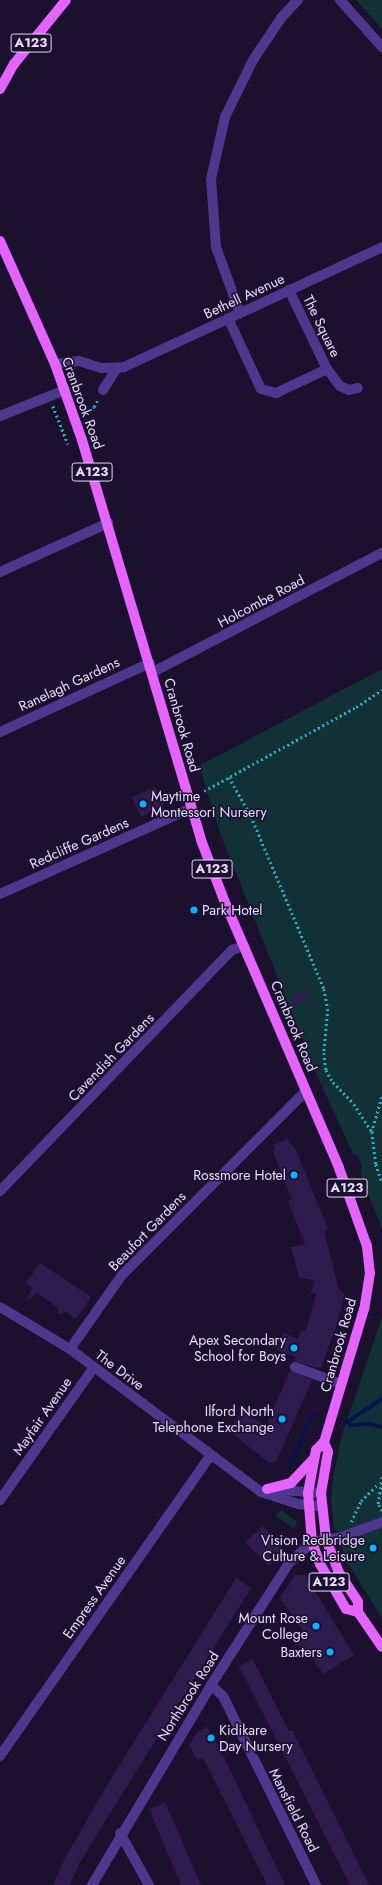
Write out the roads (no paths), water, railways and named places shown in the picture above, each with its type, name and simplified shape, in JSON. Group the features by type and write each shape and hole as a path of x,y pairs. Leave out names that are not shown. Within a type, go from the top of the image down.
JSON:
{"main road":[{"name":"A123","path":"0,89 14,64 66,0"},
{"name":"Cranbrook Road","path":"0,241 55,364 65,390 108,523 191,808 244,946 339,1168 367,1246 370,1273 364,1309 324,1442 316,1450 308,1493 312,1542 320,1564 346,1609 358,1612"},
{"name":"Cranbrook Road","path":"324,1442 328,1452 321,1493 326,1539 338,1571 358,1602 358,1612 382,1647"},
{"path":"263,1489 291,1483 314,1458"}],"street":[{"path":"240,313 216,247 211,179 225,117 252,60 281,18 298,0"},
{"path":"340,0 382,47"},
{"name":"Bethell Avenue","path":"55,364 79,361 101,368 117,368 382,247"},
{"name":"The Square","path":"228,318 261,389 276,393 327,369 289,290"},
{"path":"103,390 117,368"},
{"path":"327,369 340,386 349,390 358,388"},
{"path":"0,416 65,390"},
{"path":"0,572 108,523"},
{"name":"Holcombe Road","path":"151,667 382,553"},
{"name":"Ranelagh Gardens","path":"0,732 151,667"},
{"name":"Redcliffe Gardens","path":"0,894 191,808"},
{"name":"Cavendish Gardens","path":"0,1191 232,950 244,946"},
{"name":"Beaufort Gardens","path":"70,1349 122,1275 306,1091"},
{"name":"The Drive","path":"0,1307 70,1349 211,1455 263,1489 321,1493"},
{"name":"Mayfair Avenue","path":"0,1500 94,1367"},
{"path":"295,1367 341,1384"},
{"name":"Empress Avenue","path":"0,1756 211,1455"},
{"name":"The Drive","path":"263,1489 266,1495 308,1506 322,1507"},
{"path":"312,1542 342,1538 352,1532 382,1522"},
{"name":"Northbrook Road","path":"92,1885 120,1833 211,1685 289,1563 312,1542"},
{"name":"Mansfield Road","path":"211,1685 222,1696 316,1885"},
{"path":"120,1833 149,1885"}],"waterway":[{"path":"382,1399 347,1422 351,1425 368,1424 382,1427"},
{"path":"290,1466 311,1417 317,1413"}],"place":[{"name":"Maytime Montessori Nursery","path":"143,804"},
{"name":"Park Hotel","path":"194,910"},
{"name":"Rossmore Hotel","path":"294,1175"},
{"name":"Apex Secondary School for Boys","path":"294,1348"},
{"name":"Ilford North Telephone Exchange","path":"282,1419"},
{"name":"Vision Redbridge Culture & Leisure","path":"373,1548"},
{"name":"Mount Rose College","path":"316,1626"},
{"name":"Baxters","path":"330,1652"},
{"name":"Kidikare Day Nursery","path":"211,1738"}]}
